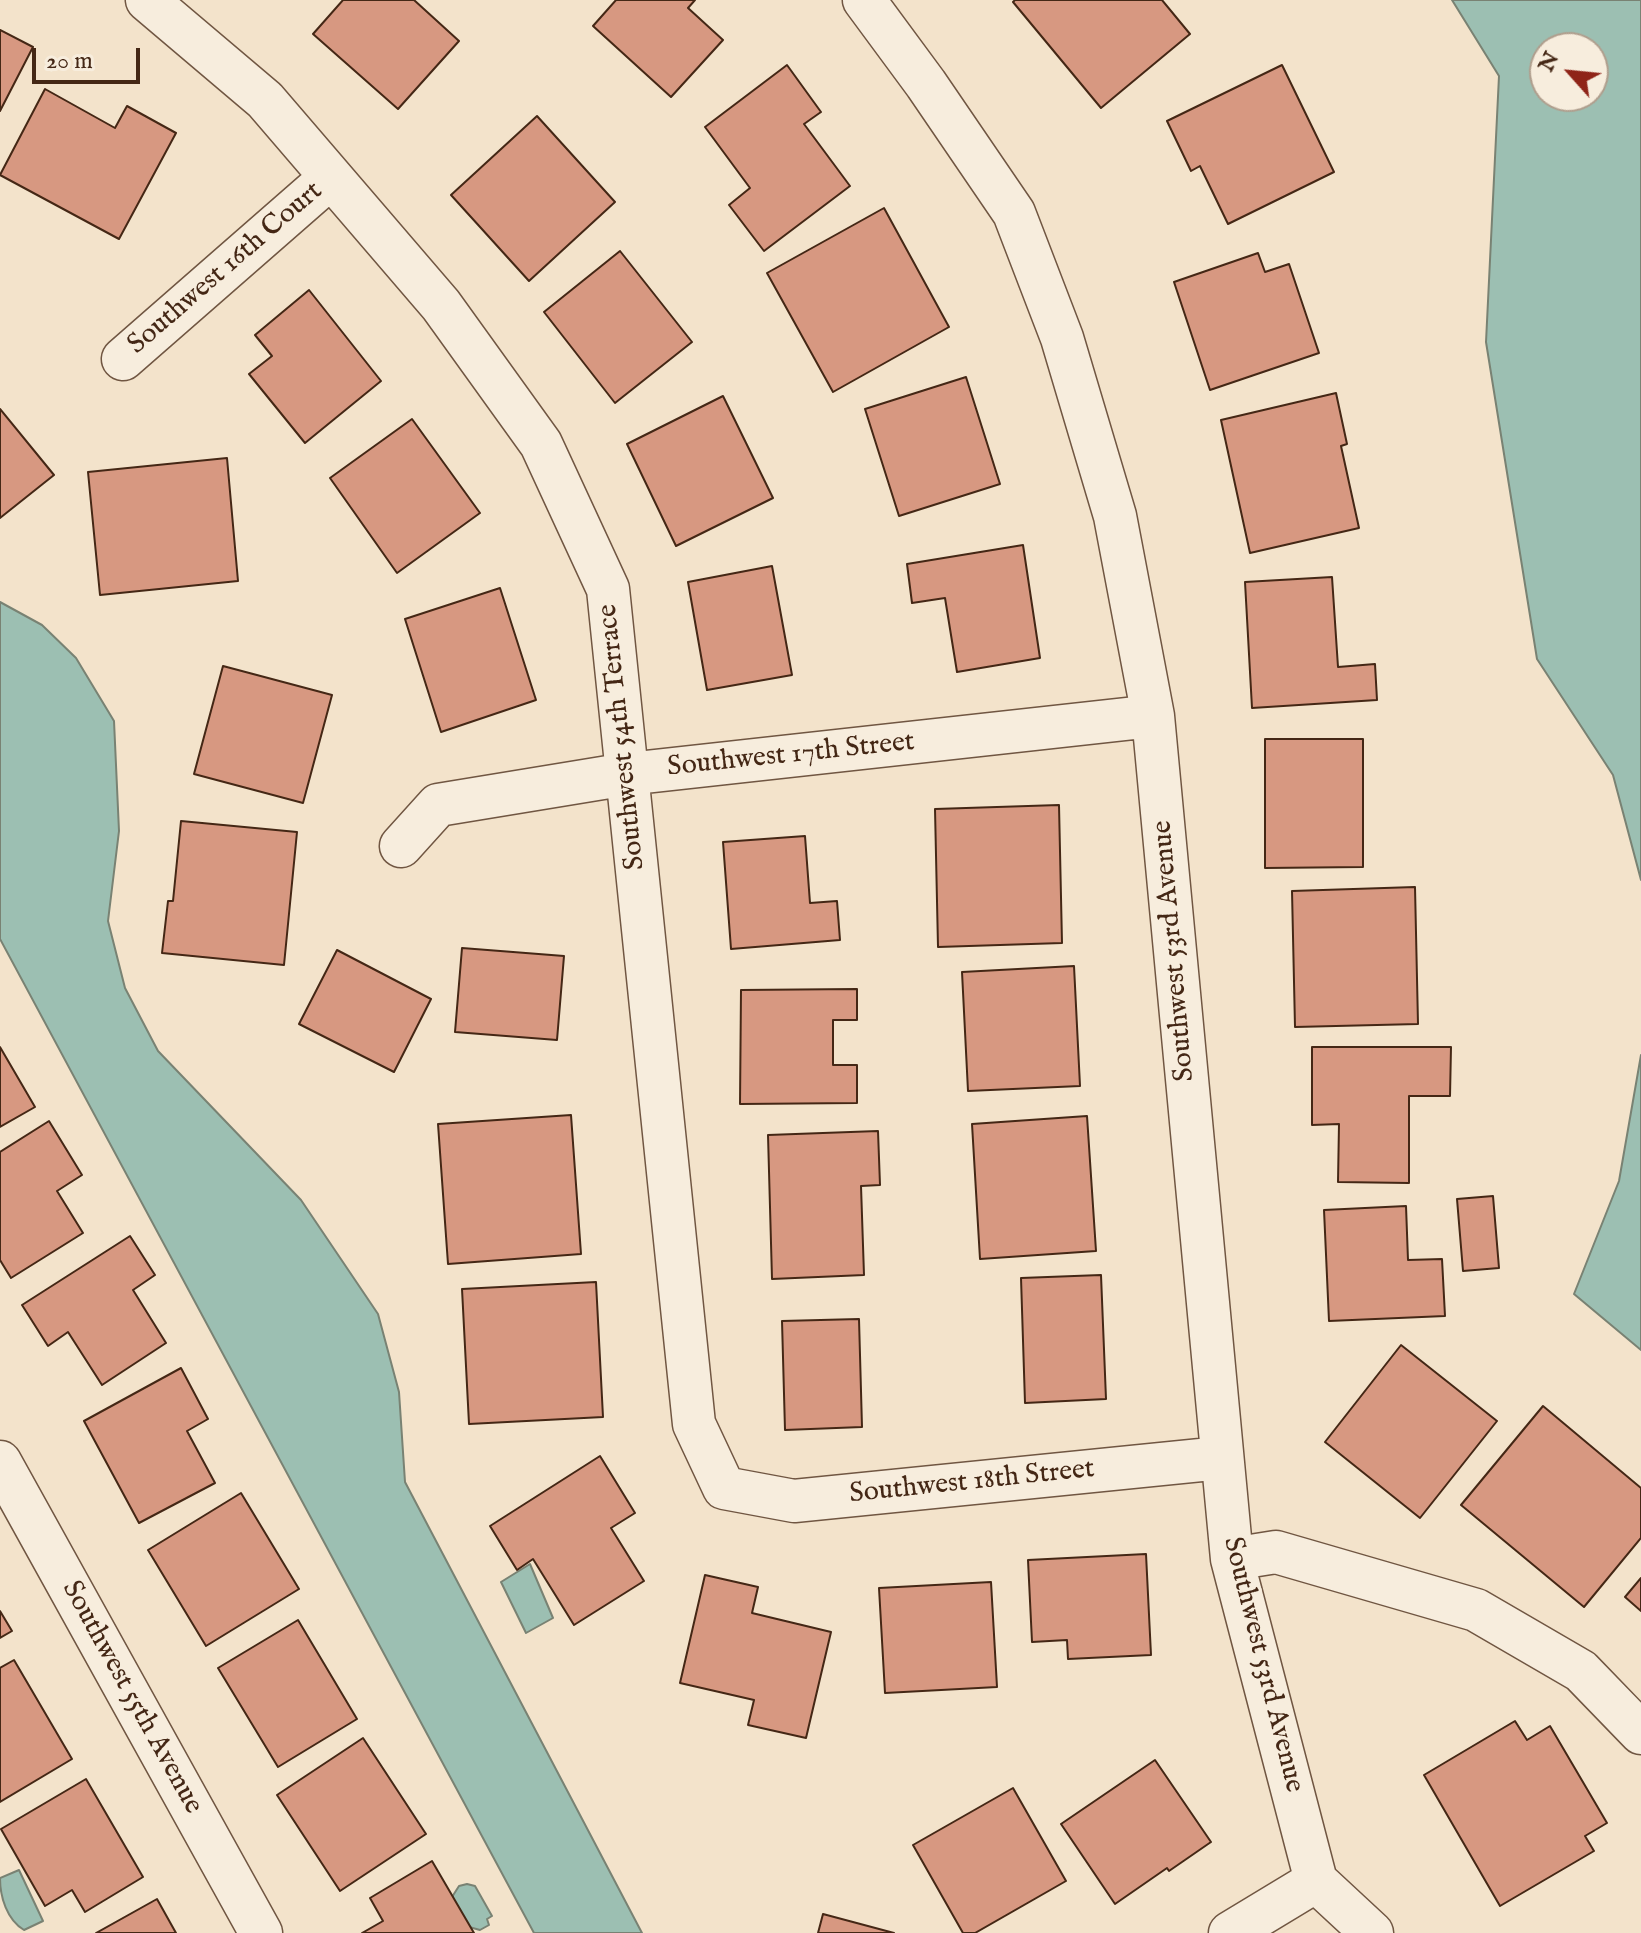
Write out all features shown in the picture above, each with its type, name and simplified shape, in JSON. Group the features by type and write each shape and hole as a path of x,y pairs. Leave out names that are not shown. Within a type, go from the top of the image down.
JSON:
{"street":[{"name":"Southwest 54th Terrace","path":"147,0 265,100 441,305 541,444 608,589 694,1424 724,1488"},
{"name":"Southwest 53rd Avenue","path":"864,0 1014,213 1062,338 1115,516 1153,716 1232,1559 1316,1881"},
{"name":"Southwest 16th Court","path":"123,359 330,178"},
{"name":"Southwest 17th Street","path":"401,846 438,805 627,774 1153,716"},
{"name":"Southwest 18th Street","path":"724,1488 794,1501 1221,1458"},
{"name":"Southwest 55th Avenue","path":"0,1462 261,1933"},
{"path":"1232,1559 1276,1552 1476,1610 1581,1671 1641,1733"},
{"path":"1230,1933 1316,1881 1372,1933"}],"shaded area":[{"path":"1452,0 1641,0 1641,880 1613,775 1537,659 1486,342 1499,76"},
{"path":"0,602 42,625 76,658 114,721 119,831 108,921 125,988 158,1051 301,1200 378,1314 399,1392 405,1482 642,1933 534,1933 0,939"},
{"path":"1641,1055 1641,1350 1574,1294 1619,1181"},
{"path":"530,1564 553,1618 526,1633 501,1582"},
{"path":"19,1870 43,1921 24,1930 9,1914 0,1885 0,1878"},
{"path":"459,1886 475,1886 492,1916 487,1919 489,1925 480,1930 469,1927 452,1897"}],"building":[{"path":"343,0 414,0 459,41 398,109 313,34"},
{"path":"616,0 695,0 688,8 723,40 671,97 593,26"},
{"path":"1162,0 1190,34 1101,108 1013,2"},
{"path":"0,30 33,47 0,111"},
{"path":"787,65 821,112 804,124 850,186 764,251 729,205 750,188 705,127"},
{"path":"1282,65 1334,172 1228,224 1200,166 1191,171 1167,121"},
{"path":"45,89 115,128 127,106 176,133 119,239 0,175"},
{"path":"537,116 615,202 529,281 451,195"},
{"path":"884,208 949,327 833,392 767,273"},
{"path":"620,251 692,342 615,403 544,312"},
{"path":"1258,253 1265,272 1289,264 1319,353 1210,390 1174,282"},
{"path":"309,290 381,381 305,443 249,374 272,356 255,335"},
{"path":"966,377 1000,484 899,516 865,409"},
{"path":"1336,393 1347,444 1341,446 1359,528 1250,553 1221,420"},
{"path":"723,396 773,498 676,546 627,444"},
{"path":"0,409 54,475 0,518"},
{"path":"412,419 480,513 397,573 330,478"},
{"path":"227,458 238,581 100,595 88,472"},
{"path":"1023,545 1040,658 957,672 945,598 912,603 907,564"},
{"path":"772,566 792,675 707,690 688,582"},
{"path":"1332,577 1338,667 1375,664 1377,700 1252,708 1245,582"},
{"path":"500,588 536,700 441,732 405,619"},
{"path":"223,666 332,695 303,803 194,774"},
{"path":"1265,739 1363,739 1363,867 1265,868"},
{"path":"1059,805 1062,943 938,947 935,809"},
{"path":"181,821 297,832 284,965 162,953 168,901 173,901"},
{"path":"805,836 810,903 837,901 840,940 731,949 723,842"},
{"path":"1415,887 1418,1024 1295,1027 1292,891"},
{"path":"462,948 564,956 557,1040 455,1032"},
{"path":"337,950 431,999 394,1072 299,1024"},
{"path":"1074,966 1080,1086 968,1091 962,972"},
{"path":"857,989 857,1020 833,1020 833,1065 857,1065 857,1103 740,1104 741,990"},
{"path":"0,1047 35,1107 0,1127"},
{"path":"1312,1047 1451,1047 1450,1096 1409,1096 1409,1183 1338,1182 1339,1124 1312,1125"},
{"path":"571,1115 581,1254 448,1264 438,1124"},
{"path":"1087,1116 1096,1251 980,1259 972,1124"},
{"path":"49,1121 82,1175 57,1191 83,1233 11,1278 0,1260 0,1152"},
{"path":"878,1131 880,1185 861,1186 864,1275 772,1279 768,1135"},
{"path":"1493,1196 1499,1268 1463,1271 1457,1199"},
{"path":"1406,1206 1408,1260 1442,1259 1445,1316 1329,1321 1324,1210"},
{"path":"130,1236 155,1275 133,1290 166,1343 102,1385 68,1332 48,1346 22,1305"},
{"path":"1101,1275 1106,1399 1025,1403 1021,1278"},
{"path":"596,1282 603,1417 469,1424 462,1289"},
{"path":"859,1319 862,1427 785,1430 782,1321"},
{"path":"1401,1345 1497,1421 1420,1518 1325,1442"},
{"path":"181,1368 208,1419 187,1431 215,1483 139,1523 84,1421"},
{"path":"1543,1406 1641,1488 1641,1538 1584,1607 1461,1505"},
{"path":"600,1456 635,1513 611,1528 644,1581 574,1625 533,1559 517,1570 490,1526"},
{"path":"241,1493 299,1589 206,1646 148,1550"},
{"path":"1146,1554 1151,1655 1068,1659 1067,1640 1032,1642 1028,1560"},
{"path":"705,1575 758,1587 752,1613 831,1632 806,1738 748,1725 754,1700 680,1683"},
{"path":"1641,1578 1641,1611 1625,1597"},
{"path":"991,1582 997,1687 885,1693 879,1588"},
{"path":"0,1611 12,1631 0,1638"},
{"path":"298,1620 357,1719 278,1767 218,1668"},
{"path":"14,1660 72,1759 0,1802 0,1668"},
{"path":"1515,1721 1527,1740 1550,1726 1607,1823 1585,1836 1594,1851 1500,1906 1424,1775"},
{"path":"363,1738 426,1834 340,1891 277,1795"},
{"path":"1155,1760 1211,1842 1115,1904 1061,1824"},
{"path":"86,1779 143,1877 85,1912 72,1890 45,1906 1,1829"},
{"path":"1013,1788 1066,1881 975,1933 963,1933 913,1845"},
{"path":"432,1861 474,1933 362,1933 383,1921 370,1898"},
{"path":"157,1899 176,1933 96,1933"},
{"path":"823,1914 894,1933 818,1933"}]}
